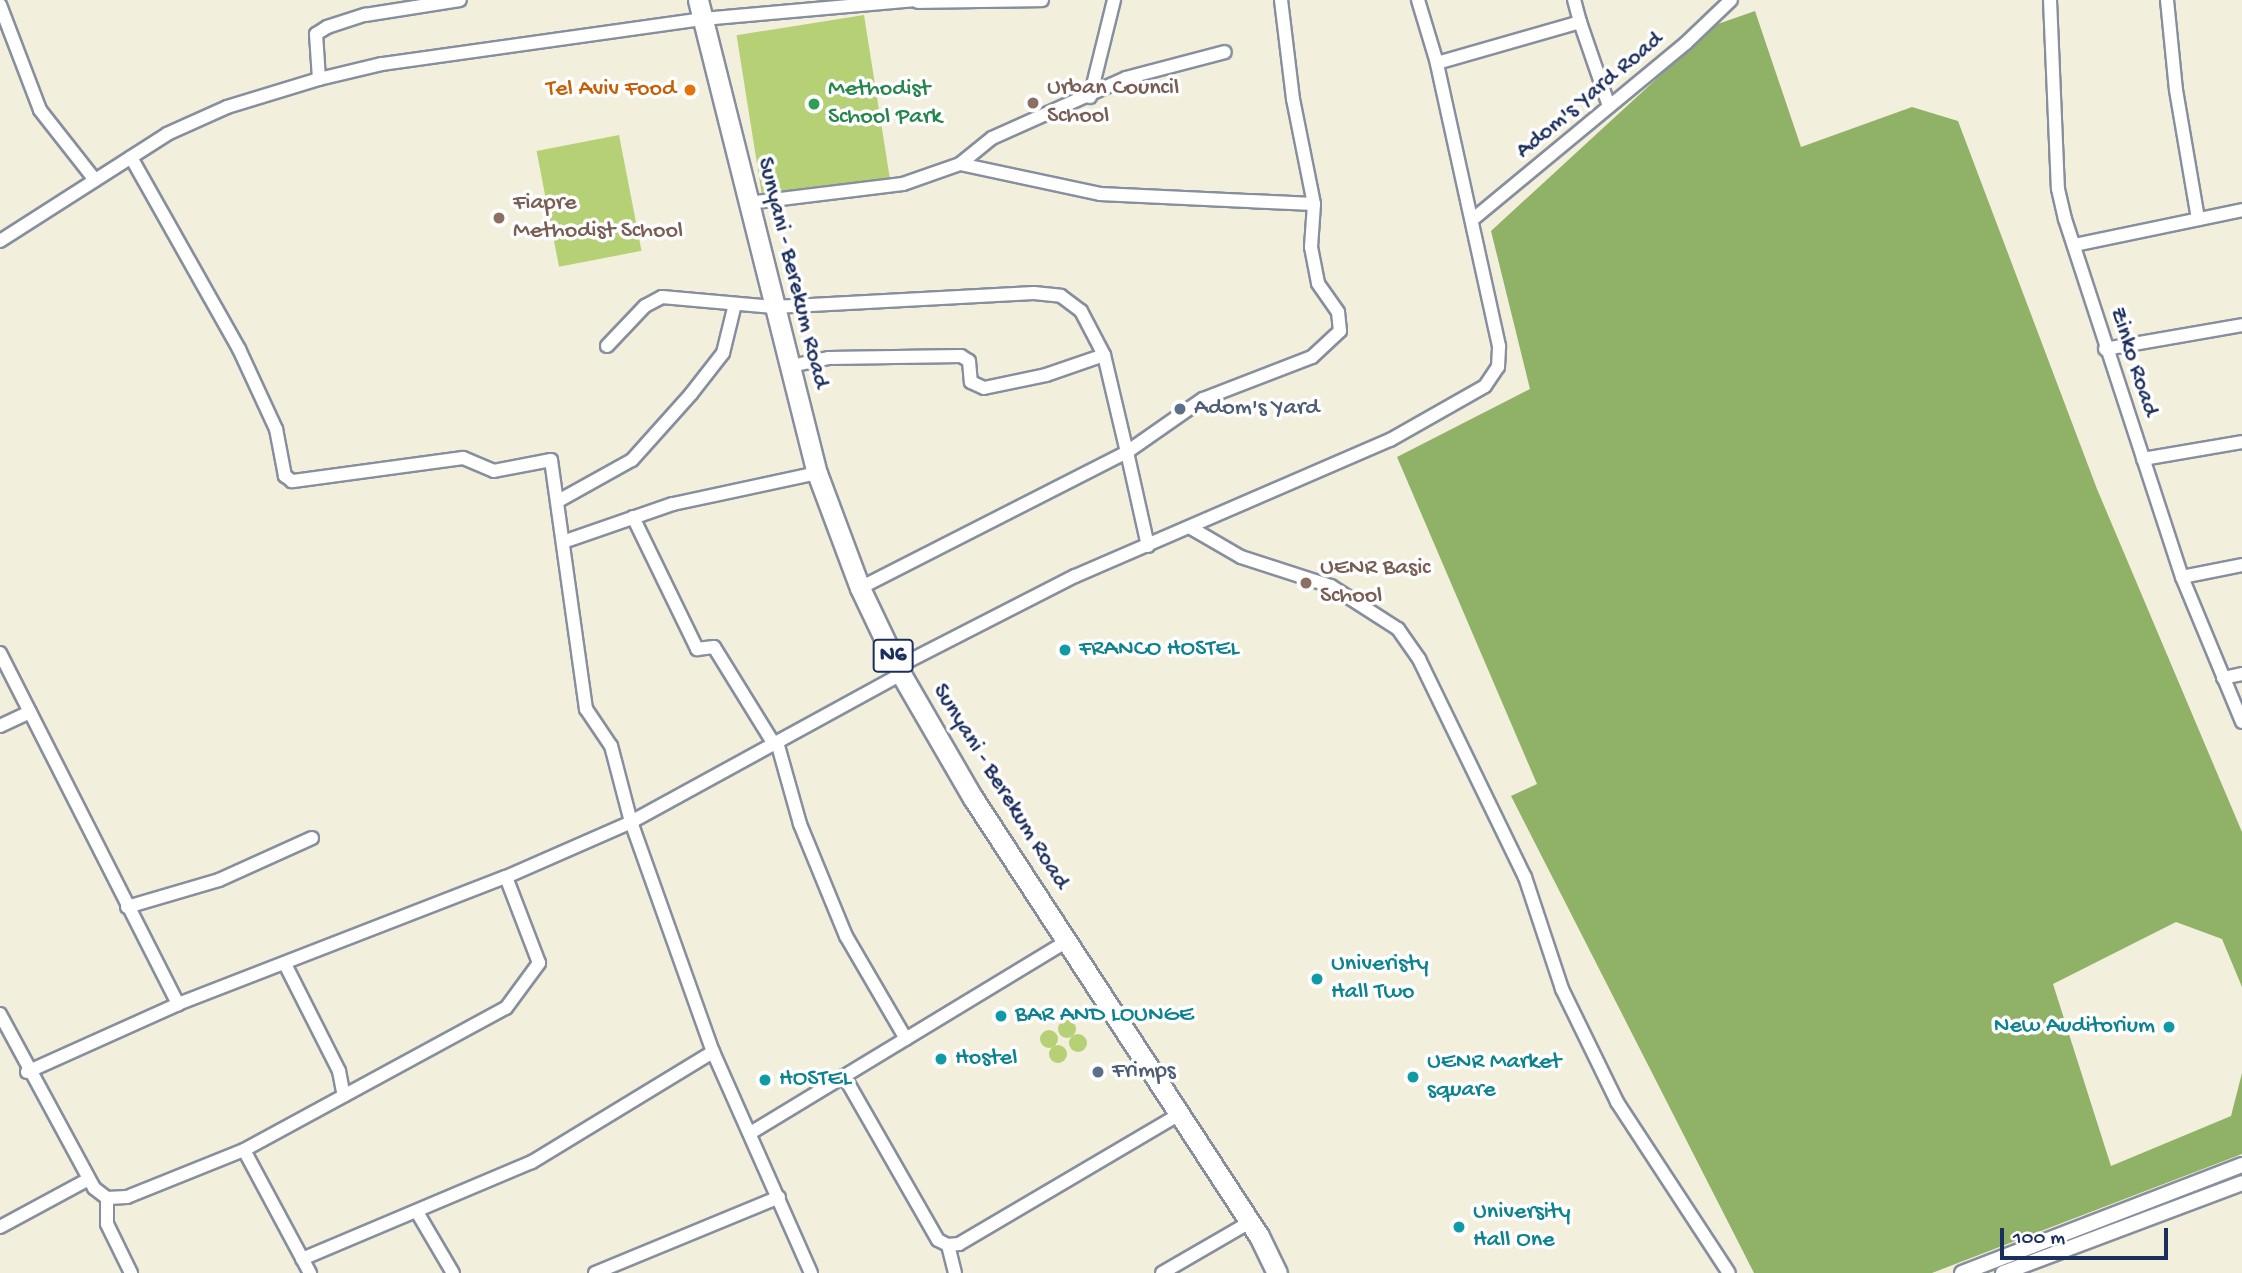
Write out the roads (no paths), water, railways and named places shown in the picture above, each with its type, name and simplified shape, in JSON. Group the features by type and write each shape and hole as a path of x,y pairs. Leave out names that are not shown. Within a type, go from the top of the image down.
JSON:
{"main road":[{"name":"Sunyani - Berekum Road","path":"698,0 817,473 860,588 899,671 973,798 1254,1229 1277,1273"},
{"name":"Sunyani - Berekum Road","path":"1254,1229 1292,1273"}],"street":[{"path":"319,79 316,34 365,15 420,3 460,0"},
{"path":"0,241 167,134 227,107 319,79 382,64 817,5 1042,0"},
{"path":"1090,97 1114,0"},
{"path":"860,588 1127,452 1203,398 1312,357 1340,331 1338,312 1318,283 1311,247 1314,204 1293,99 1281,0"},
{"path":"27,1072 178,1003 506,877 631,822 899,671 1075,576 1390,440 1485,386 1498,367 1499,346 1437,63 1418,0"},
{"path":"1574,0 1609,106"},
{"name":"Adom's Yard Road","path":"1472,220 1731,0"},
{"name":"Zinko Road","path":"2050,0 2058,189 2105,349 2182,577 2242,722"},
{"path":"2167,0 2176,90 2198,219"},
{"path":"0,5 40,110 95,180"},
{"path":"1437,63 1580,23"},
{"path":"748,203 903,184 960,164 992,138 1151,68 1225,52"},
{"path":"131,157 239,349 276,429 285,476 301,482 463,458 494,471 551,460 560,500 563,542 586,709 611,746 631,822 713,1052 752,1132 811,1273"},
{"path":"960,164 1100,194 1314,204"},
{"path":"2075,245 2242,210"},
{"path":"607,346 645,306 662,297 774,307 1034,293 1061,296 1081,311 1104,355 1147,546"},
{"path":"560,500 632,460 691,394 723,353 735,304"},
{"path":"2105,349 2242,325"},
{"path":"791,366 829,358 961,356 969,361 971,383 984,388 1046,375 1104,355"},
{"path":"2143,459 2242,442"},
{"path":"563,542 673,504 817,473"},
{"path":"634,517 697,649 714,647 775,743 800,824 846,936 906,1039"},
{"path":"1191,528 1241,557 1331,586 1398,629 1419,659 1525,877 1562,989 1617,1102 1729,1273"},
{"path":"2182,577 2242,565"},
{"path":"0,653 178,1003"},
{"path":"2223,678 2242,674"},
{"path":"0,726 30,712"},
{"path":"127,906 219,880 312,838"},
{"path":"107,1198 146,1191 244,1150 506,1008 533,977 539,963 536,947 506,877"},
{"path":"752,1132 1068,941"},
{"path":"285,964 339,1071 344,1097"},
{"path":"1,1018 27,1072 87,1180 107,1198 107,1224 131,1273"},
{"path":"302,1259 532,1162 713,1052"},
{"path":"844,1076 938,1240 948,1245 959,1244 1178,1115"},
{"path":"244,1150 310,1273"},
{"path":"1962,1273 2242,1165"},
{"path":"0,1225 87,1180"},
{"path":"2003,1273 2242,1183"},
{"path":"595,1273 779,1197"},
{"path":"417,1212 453,1273"},
{"path":"1162,1273 1254,1229"},
{"path":"948,1245 955,1273"}],"place":[{"name":"Tel Aviv Food","path":"690,90"},
{"name":"Urban Council School","path":"1033,103"},
{"name":"Methodist School Park","path":"814,104"},
{"name":"Fiapre Methodist School","path":"499,218"},
{"name":"Adom's Yard","path":"1180,409"},
{"name":"UENR Basic School","path":"1306,583"},
{"name":"FRANCO HOSTEL","path":"1065,650"},
{"name":"Univeristy Hall Two","path":"1317,979"},
{"name":"BAR AND LOUNGE","path":"1001,1016"},
{"name":"New Auditorium","path":"2169,1027"},
{"name":"Hostel","path":"941,1059"},
{"name":"Frimps","path":"1098,1072"},
{"name":"UENR Market square","path":"1413,1077"},
{"name":"HOSTEL","path":"765,1080"},
{"name":"University Hall One","path":"1459,1227"}]}
